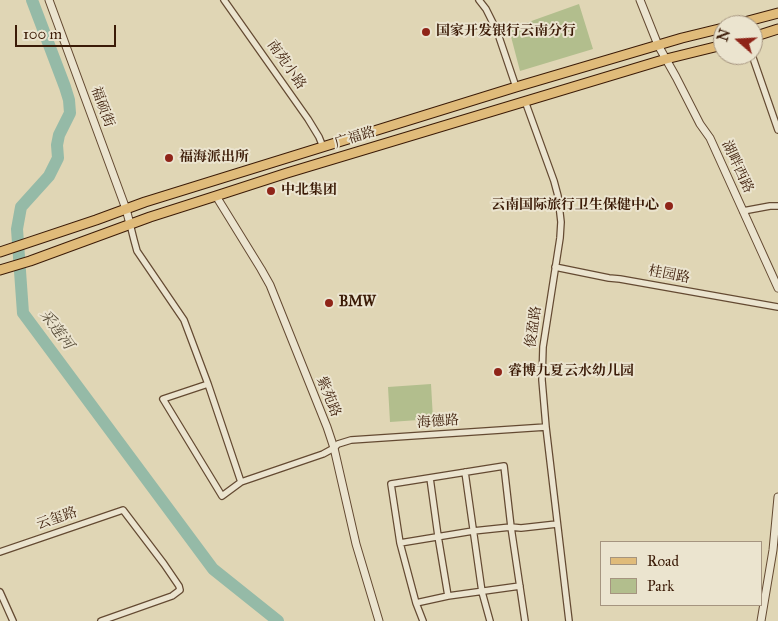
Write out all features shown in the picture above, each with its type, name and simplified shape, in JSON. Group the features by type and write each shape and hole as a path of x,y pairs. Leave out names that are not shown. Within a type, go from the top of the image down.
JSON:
{"main road":[{"path":"763,17 778,13"},
{"path":"763,34 778,30"},
{"name":"广福路","path":"1,251 322,147 516,87 713,31"},
{"name":"广福路","path":"4,269 130,224 287,172 666,59 713,47"}],"street":[{"name":"福硕街","path":"49,0 130,224"},
{"name":"南苑小路","path":"224,0 308,119 319,137 322,147"},
{"path":"479,0 486,9 497,31 516,87"},
{"name":"湖畔西路","path":"640,0 658,45 700,124 710,138 778,288"},
{"path":"755,65 778,130"},
{"name":"俊盈路","path":"525,101 552,174 558,196 561,222 542,364 542,380 569,621"},
{"name":"紫苑路","path":"216,196 270,286 334,448 356,544 379,621"},
{"path":"743,211 778,206"},
{"path":"130,224 137,251 184,320 241,482"},
{"name":"桂园路","path":"556,267 778,307"},
{"name":"海德路","path":"208,384 163,399 222,496 241,482 323,454 338,444 351,440 546,427"},
{"path":"423,621 416,603 400,543 391,484 504,466 525,621"},
{"path":"465,472 482,592 490,621"},
{"path":"430,478 448,596"},
{"path":"761,621 776,553 778,497"},
{"name":"云玺路","path":"0,552 123,510 164,564 180,590 172,596 101,621"},
{"path":"400,543 473,531 557,524"},
{"path":"416,603 448,596 520,586"},
{"path":"0,592 13,621"}],"green space":[{"path":"579,4 593,49 520,71 509,29"},
{"path":"431,384 433,419 390,422 388,387"}],"waterway":[{"name":"采莲河","path":"32,0 65,87 70,113 59,135 57,145 58,158 49,176 21,207 17,229 23,313 213,569 278,621"}],"place":[{"name":"国家开发银行云南分行","path":"426,32"},
{"name":"福海派出所","path":"169,158"},
{"name":"中北集团","path":"271,191"},
{"name":"云南国际旅行卫生保健中心","path":"669,206"},
{"name":"BMW","path":"329,303"},
{"name":"睿博九夏云水幼儿园","path":"498,372"}]}
